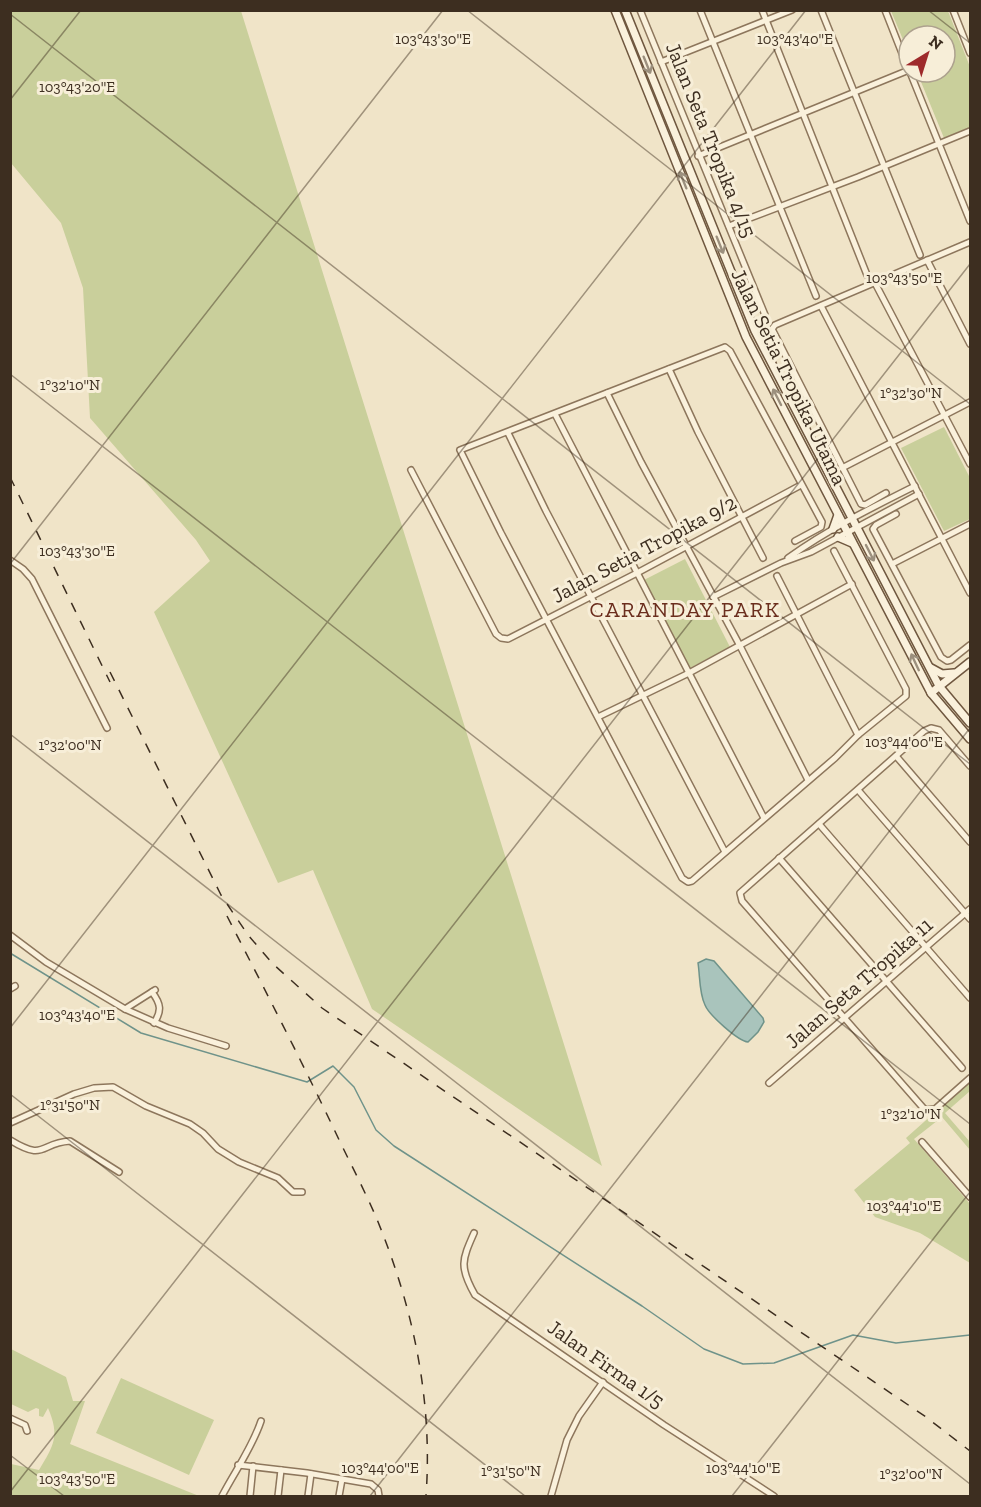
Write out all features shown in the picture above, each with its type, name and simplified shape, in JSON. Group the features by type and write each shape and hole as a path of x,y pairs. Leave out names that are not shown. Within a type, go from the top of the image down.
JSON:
{"main road":[{"name":"Jalan Setia Tropika Utama","path":"615,10 746,337 931,693 970,739"},
{"name":"Jalan Setia Tropika Utama","path":"625,10 755,331 928,667 939,686 970,723"},
{"path":"833,529 838,515"},
{"path":"838,537 854,545"},
{"path":"931,693 970,662"},
{"path":"928,667 937,672 954,673"}],"street":[{"name":"Jalan Seta Tropika 4/15","path":"640,10 765,315"},
{"path":"700,10 816,296"},
{"path":"762,10 867,275"},
{"path":"661,62 792,10"},
{"path":"821,10 920,255"},
{"path":"885,10 897,40"},
{"path":"953,10 967,36 970,53"},
{"path":"698,156 897,76"},
{"path":"915,84 970,221"},
{"path":"729,226 780,208 970,131"},
{"path":"886,493 862,505 772,331 775,325 970,242"},
{"path":"927,260 970,344"},
{"path":"875,283 970,464"},
{"path":"821,306 970,593"},
{"path":"795,541 823,524 730,351 725,347 460,450 546,620 682,878 688,882 692,881 858,735 906,696 906,689 834,551"},
{"path":"669,369 698,432 763,558"},
{"path":"607,393 808,780"},
{"path":"842,468 970,402"},
{"path":"555,414 764,818"},
{"path":"508,432 642,696 725,852"},
{"name":"Jalan Setia Tropika 9/2","path":"411,470 496,634 508,639 801,485"},
{"path":"781,563 833,529 915,486"},
{"path":"713,597 828,542 919,494"},
{"path":"877,505 881,513"},
{"path":"897,514 873,527 941,657 947,661 951,660 970,645"},
{"path":"892,564 970,524"},
{"path":"824,535 828,542"},
{"path":"10,560 32,579 107,728"},
{"path":"777,576 858,735"},
{"path":"598,717 689,673 852,584"},
{"path":"970,766 939,730 932,728 924,731 742,890 741,897 843,1018 925,1110 934,1109 970,1078"},
{"path":"896,756 970,842"},
{"path":"858,790 968,911 970,919"},
{"path":"819,824 970,998"},
{"path":"779,858 962,1068"},
{"name":"Jalan Seta Tropika 11","path":"769,1083 968,911"},
{"path":"10,935 45,962 125,1009 154,1023 226,1046"},
{"path":"125,1009 153,991 159,1001 160,1009 154,1023"},
{"path":"10,1123 74,1094 94,1088 113,1087 146,1106 190,1124 203,1133 218,1149 234,1159 278,1178 292,1192 302,1192"},
{"path":"10,1140 31,1152 70,1141 119,1172"},
{"path":"922,1142 970,1197"},
{"name":"Jalan Firma 1/5","path":"474,1233 463,1258 464,1270 475,1294 664,1425 774,1497"},
{"path":"551,1497 567,1440 579,1416 603,1382"},
{"path":"10,1418 25,1425 27,1431"},
{"path":"222,1497 238,1465 254,1442 261,1421"},
{"path":"238,1465 374,1485 379,1497"},
{"path":"250,1497 253,1466"},
{"path":"278,1497 281,1470"},
{"path":"308,1497 311,1474"},
{"path":"339,1497 342,1479"}],"green space":[{"path":"10,11 241,11 602,1166 372,1009 313,870 278,883 154,612 210,561 196,540 90,418 83,288 61,223 11,163"},
{"path":"891,11 948,11 953,24 897,24"},
{"path":"957,34 970,67 970,127 944,138 922,84 957,84"},
{"path":"944,427 970,478 970,519 944,531 901,448"},
{"name":"CARANDAY PARK","path":"685,559 730,647 690,668 644,580"},
{"path":"970,1081 970,1091 945,1113 970,1142 970,1150 942,1117 914,1139 970,1204 970,1263 920,1233 875,1217 854,1190 910,1143 906,1138"},
{"path":"11,1349 66,1377 73,1401 85,1401 70,1444 199,1496 11,1496 11,1464 39,1470 52,1447 54,1426 48,1408 43,1417 39,1416 39,1409 28,1412 11,1404"},
{"path":"121,1378 214,1420 189,1475 96,1433"}],"water":[{"path":"706,959 714,961 763,1018 764,1022 758,1032 748,1042 743,1041 724,1027 705,1005 698,963"}],"waterway":[{"path":"10,953 141,1033 307,1082 333,1066 354,1087 376,1130 394,1146 642,1306 704,1349 743,1364 774,1363 853,1335 896,1343 970,1335"}],"railway":[{"path":"10,477 110,682"},
{"path":"110,672 221,895 248,935 273,964 322,1008 926,1417 970,1451"},
{"path":"227,916 360,1183 389,1251 418,1354 426,1424 426,1496"}],"district":[{"name":"CARANDAY PARK","path":"685,609"}]}
